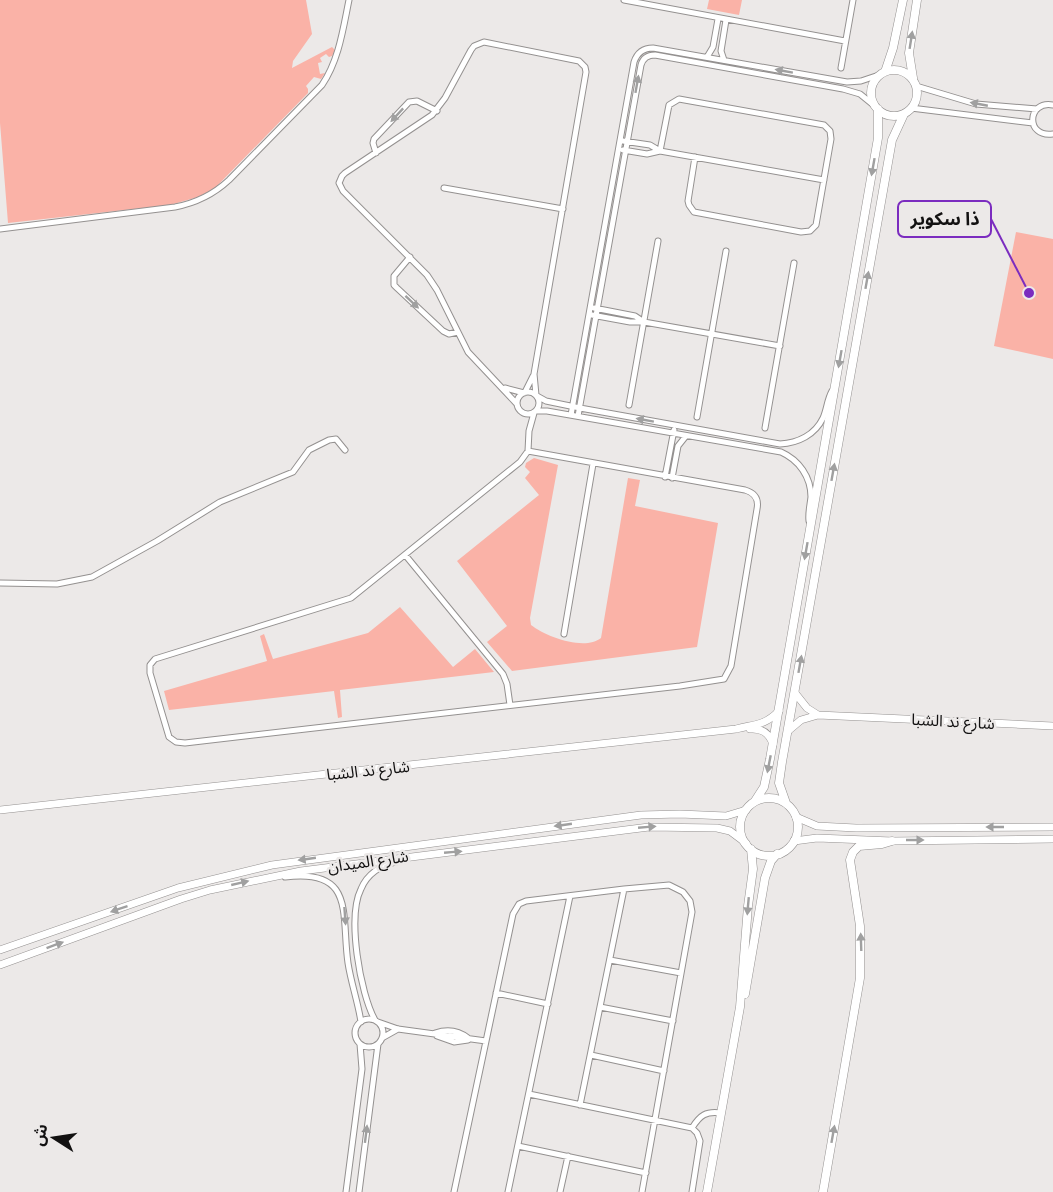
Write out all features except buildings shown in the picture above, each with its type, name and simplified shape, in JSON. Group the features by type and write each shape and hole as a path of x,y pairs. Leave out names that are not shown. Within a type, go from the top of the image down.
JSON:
{"main road":[{"path":"903,0 893,48 884,73 874,83 872,89 873,102 877,108 887,115 904,114"},
{"path":"748,846 763,855 777,854 784,851 794,841 798,829 796,817 786,803 780,788 779,778 892,140 895,129 917,98 909,53 917,0"},
{"path":"884,73 900,71 915,83"},
{"path":"707,1192 740,1006 753,869 748,846 740,826 746,810 764,787 773,744 878,138 877,108"},
{"path":"755,801 771,798 786,803"},
{"path":"823,1192 860,978 860,926 851,856 859,846 892,841"},
{"path":"740,1006 748,982 767,869 777,854"}],"street":[{"path":"0,229 175,207 200,200 216,191 230,180 329,76 337,55 349,0"},
{"path":"627,0 718,19 845,41"},
{"path":"841,68 853,0"},
{"path":"707,57 713,47 718,19"},
{"path":"724,60 721,53 726,20"},
{"path":"528,451 745,490 757,499 758,509 731,666 727,675 714,682 184,743 176,742 169,736 150,673 150,665 155,659 345,601 356,595 520,462 528,451 529,431 539,404 534,374 586,76 585,67 574,60 479,43 471,50 437,111 422,124 342,176 339,183 432,281 471,355 516,403 529,431"},
{"path":"594,308 618,149 634,62 641,51 653,48 847,82 861,81 884,73"},
{"path":"571,415 641,63 646,57 652,55 843,88 860,94 877,108"},
{"path":"915,83 976,104 1037,109"},
{"path":"660,151 669,105 679,99 820,123 828,127 831,135 816,225 810,231 801,232 694,212 688,201 695,157"},
{"path":"376,153 373,146 374,139 409,102 417,101 437,111"},
{"path":"1053,105 1045,105 1037,109 1033,115 1036,129 1041,133 1053,134"},
{"path":"911,108 1033,123"},
{"path":"620,140 650,146 660,151 824,180"},
{"path":"618,149 646,154 660,151"},
{"path":"444,188 563,209"},
{"path":"629,405 658,241"},
{"path":"697,417 726,251"},
{"path":"410,257 396,272 394,285 443,332 449,334 458,332"},
{"path":"765,428 794,263"},
{"path":"594,308 635,316 644,322"},
{"path":"592,315 780,346"},
{"path":"578,416 592,315"},
{"path":"516,403 518,397 525,392 534,374"},
{"path":"503,388 525,392 546,401 572,407 775,443 796,442 819,425 836,384"},
{"path":"521,412 527,415 547,411 781,452 791,457 803,470 809,484 810,526"},
{"path":"665,477 675,429 704,434 710,432"},
{"path":"672,478 678,446 687,435"},
{"path":"0,583 57,584 93,577 157,542 220,502 293,472 307,452 329,440 338,440 345,450"},
{"path":"564,634 593,464"},
{"path":"406,556 503,674 510,705"},
{"path":"795,693 807,708 818,715"},
{"name":"شارع ند الشبا","path":"0,810 735,729 762,724 779,711"},
{"path":"788,730 801,720 818,715"},
{"name":"شارع ند الشبا","path":"818,715 1053,726"},
{"name":"شارع ند الشبا","path":"735,729 759,729 768,734 773,744"},
{"name":"شارع الميدان","path":"0,950 178,888 272,865 641,815 674,813 726,816 746,810"},
{"path":"796,817 817,826 856,828 1053,827"},
{"name":"شارع الميدان","path":"0,965 181,899 300,871 415,855 665,826 723,829 736,835 748,846"},
{"path":"794,841 817,838 892,841 1053,839"},
{"path":"359,1192 383,1031 368,1002 359,963 356,931 357,900 364,884 375,871 415,855"},
{"path":"268,877 312,876 326,882 340,896 345,910 348,965 361,1022"},
{"path":"454,1192 516,906 523,902 624,888 669,885 679,889 687,896 692,912 642,1192"},
{"path":"580,1105 624,888"},
{"path":"508,1192 570,896"},
{"path":"610,960 681,973"},
{"path":"496,993 548,1004"},
{"path":"600,1007 673,1022"},
{"path":"398,1029 369,1047 360,1044 356,1039 355,1032 361,1022 369,1019 398,1029 486,1041"},
{"path":"346,1192 362,1069 360,1044"},
{"path":"591,1056 664,1071"},
{"path":"529,1094 692,1128 698,1133 700,1141 692,1192"},
{"path":"692,1128 705,1113 721,1113"},
{"path":"518,1146 646,1173"},
{"path":"560,1192 568,1156"}],"shaded area":[{"path":"0,0 306,0 312,34 293,61 292,68 332,47 335,50 332,56 329,57 326,54 320,58 322,62 318,63 320,74 325,73 321,79 314,77 306,86 308,93 215,188 198,197 170,205 8,223 0,123"},
{"path":"709,0 742,0 739,15 707,9"},
{"path":"1016,232 1053,239 1053,359 994,346"},
{"path":"534,458 558,465 530,618 531,625 556,638 576,643 594,642 601,638 628,478 640,480 635,506 718,523 697,647 512,671 487,642 507,626 457,561 539,495 525,478 530,472 525,467 526,463"},
{"path":"400,607 453,667 475,649 494,672 340,690 342,717 338,718 334,691 169,710 164,691 267,661 260,636 264,634 273,659 368,633"}],"place":[{"name":"ذا سكوير","path":"1029,293"}]}
